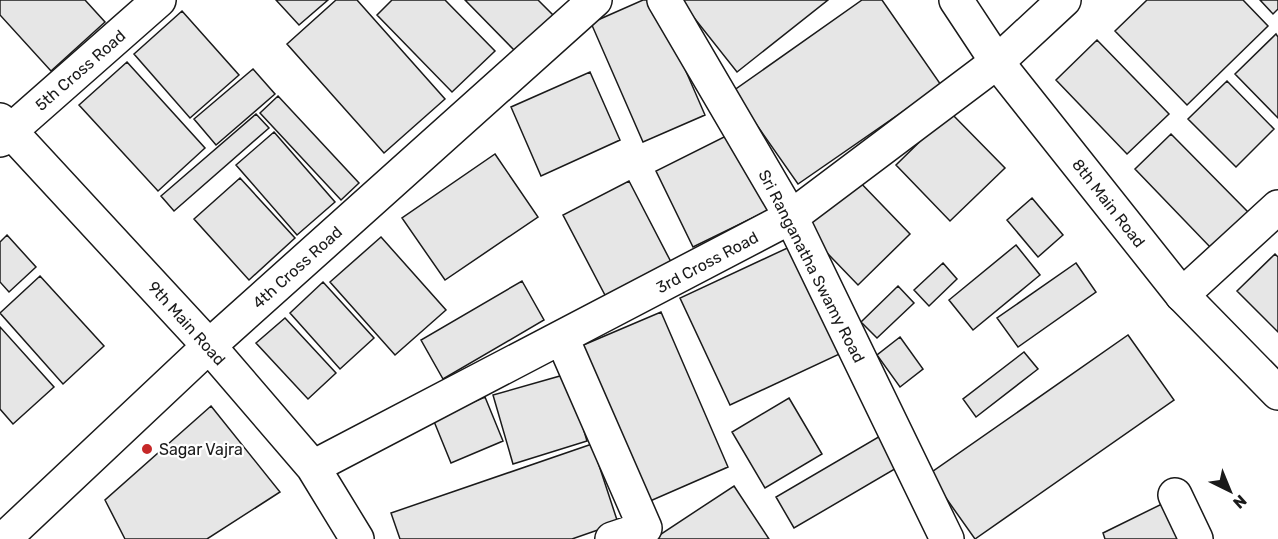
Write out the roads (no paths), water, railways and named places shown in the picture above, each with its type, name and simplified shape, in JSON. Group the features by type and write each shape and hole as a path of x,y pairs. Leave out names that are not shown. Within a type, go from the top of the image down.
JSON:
{"street":[{"name":"5th Cross Road","path":"3,131 159,0"},
{"name":"4th Cross Road","path":"4,539 209,346 595,0"},
{"name":"Sri Ranganatha Swamy Road","path":"664,0 791,218 947,539"},
{"name":"8th Main Road","path":"956,0 997,62 1182,295 1278,393"},
{"name":"3rd Cross Road","path":"313,466 791,218 997,62 1064,0"},
{"name":"9th Main Road","path":"3,131 209,346 313,466 357,539"},
{"path":"1182,295 1278,207"},
{"path":"562,338 645,528 612,539"},
{"path":"1175,495 1196,539"}],"place":[{"name":"Sagar Vajra","path":"147,449"}]}
